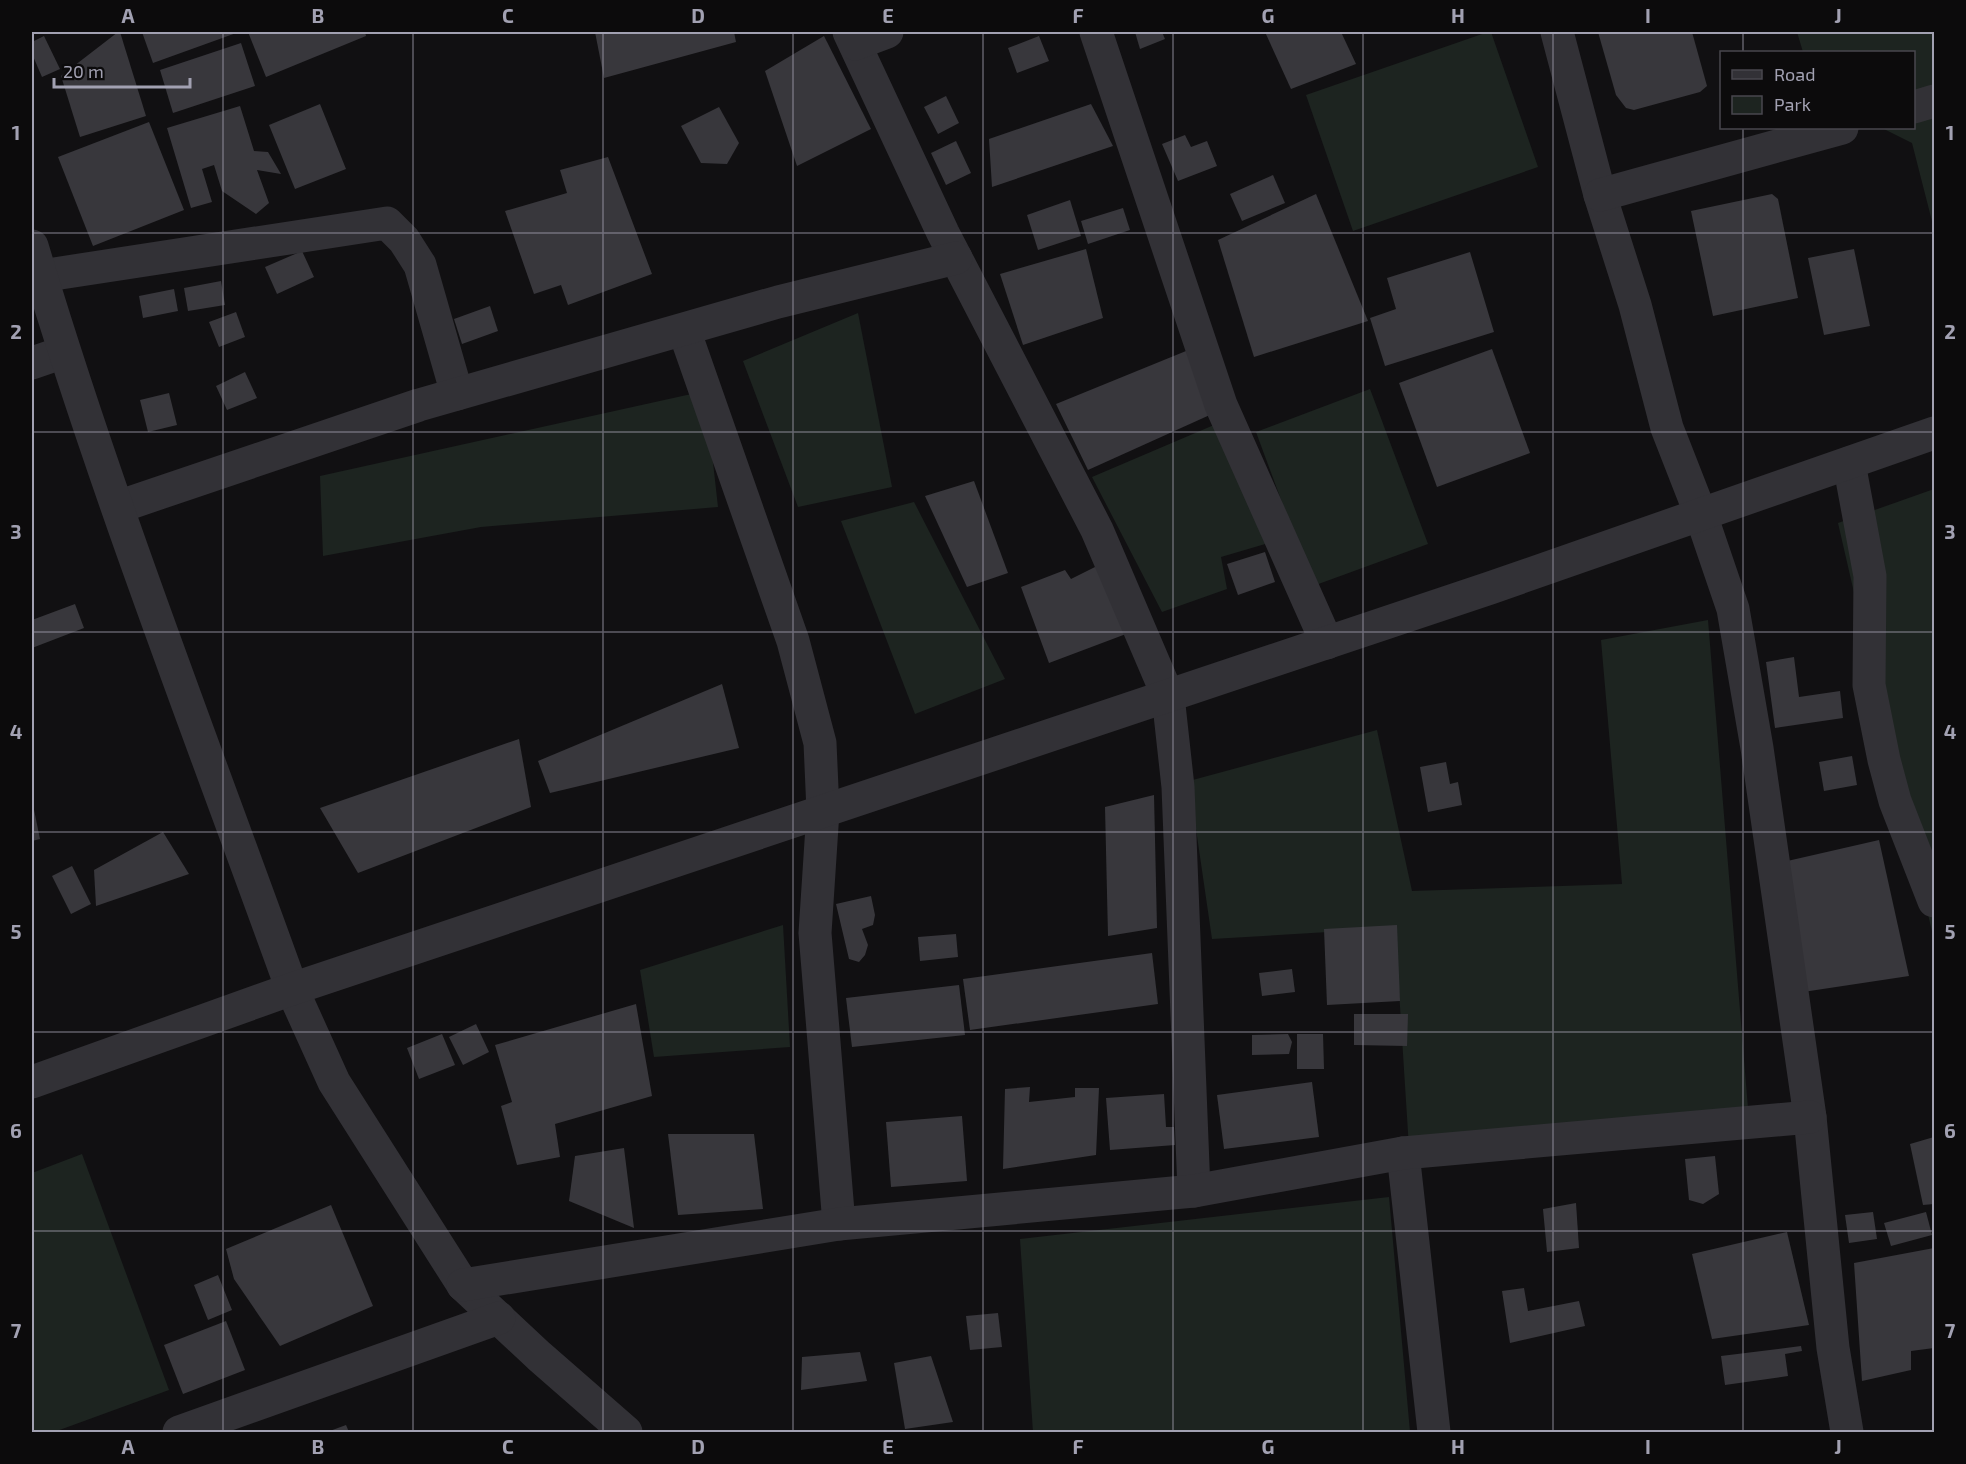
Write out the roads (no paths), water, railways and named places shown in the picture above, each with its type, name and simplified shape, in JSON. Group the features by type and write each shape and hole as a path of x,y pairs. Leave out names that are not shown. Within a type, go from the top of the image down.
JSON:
{"street":[{"path":"887,32 852,38 956,258 1097,530 1168,696 1178,788 1194,1191"},
{"path":"1096,32 1221,405 1327,643"},
{"path":"1557,32 1600,195 1635,304 1667,428 1701,515 1733,609 1757,748 1810,1118 1833,1348 1847,1432"},
{"path":"1915,107 1935,101"},
{"path":"1600,195 1838,129"},
{"path":"41,276 374,223 387,223 404,240 420,265 457,394"},
{"path":"32,246 64,352 118,507 292,989 334,1082 464,1285 539,1356 626,1432"},
{"path":"118,507 419,405 778,302 956,258"},
{"path":"684,330 793,641 820,743 823,811 815,933 838,1224"},
{"path":"32,363 64,352"},
{"path":"32,1082 292,989 1327,643 1935,433"},
{"path":"1849,463 1870,576 1869,685 1879,739 1895,801 1935,901"},
{"path":"464,1285 838,1224 1194,1191 1403,1153 1810,1118"},
{"path":"1403,1153 1434,1432"},
{"path":"179,1432 499,1318"}]}
